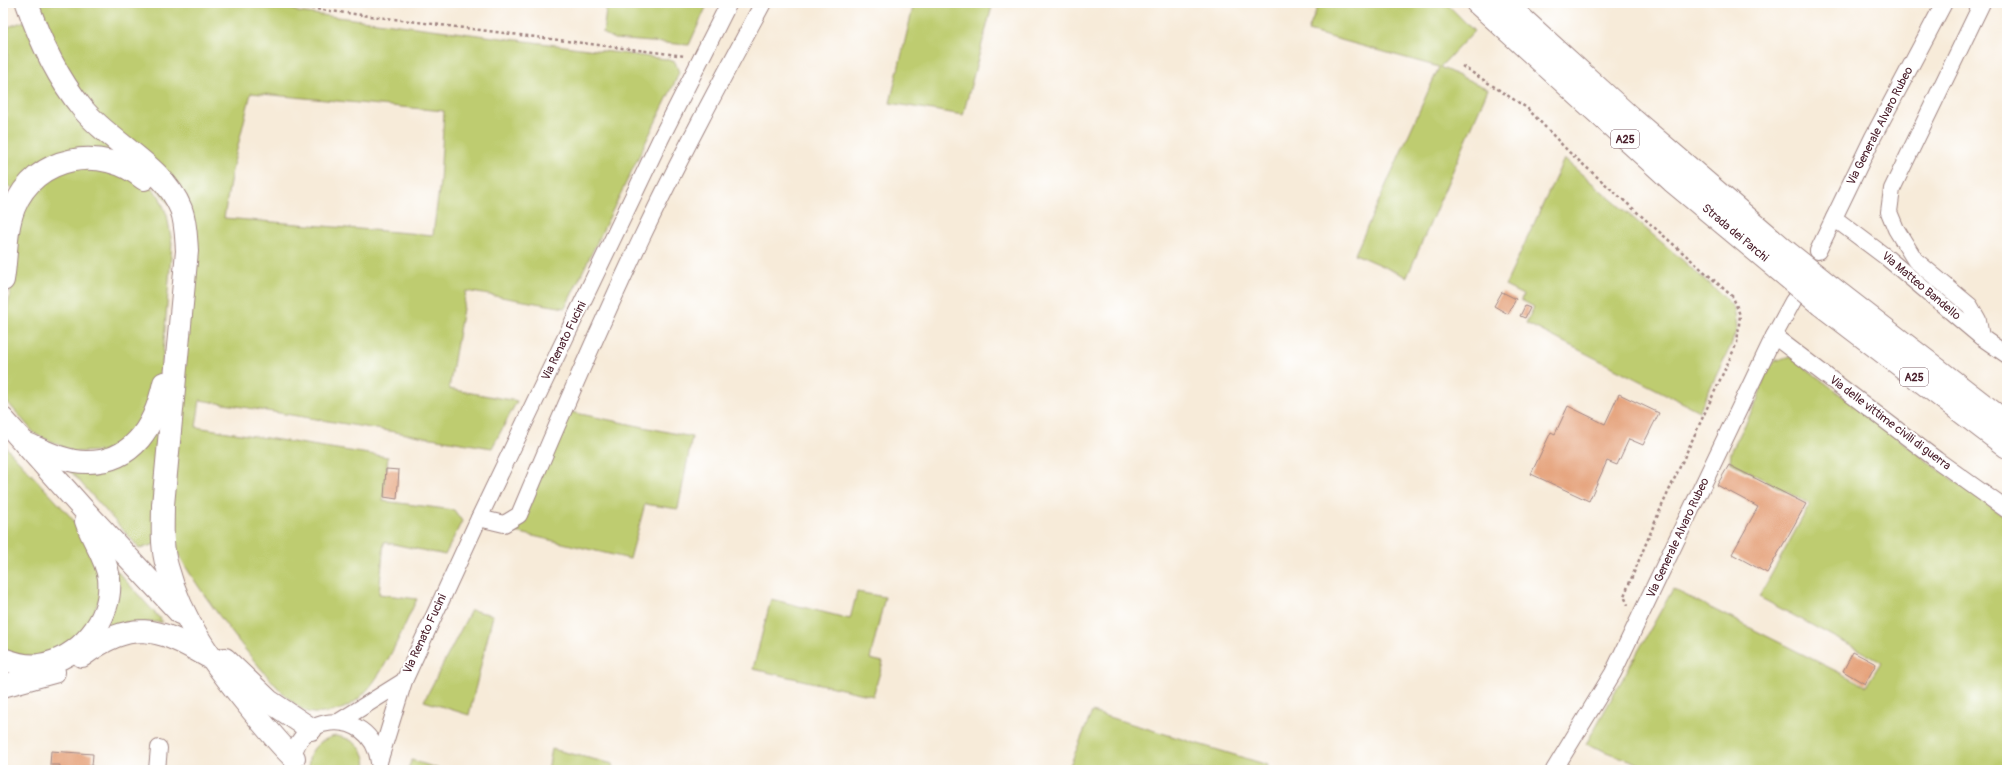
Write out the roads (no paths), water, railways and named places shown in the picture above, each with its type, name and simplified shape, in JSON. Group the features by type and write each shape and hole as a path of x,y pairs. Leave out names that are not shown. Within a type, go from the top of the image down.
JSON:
{"highway":[{"path":"27,3 37,31 53,66 78,103 97,125 164,181 181,210 186,232 187,251 166,474 163,535 166,565 190,625 209,657 232,688 294,764"},
{"name":"Strada dei Parchi","path":"1477,3 1649,161 1782,260 2007,447"},
{"name":"Strada dei Parchi","path":"1505,3 1629,116 1782,260"},
{"path":"3,280 9,226 14,208 20,195 30,182 57,165 79,158 95,158 114,161 129,168 142,177 156,189 165,203 174,233 176,250 164,384 158,407 149,427 130,448 116,456 102,461 85,462 70,460 25,443"},
{"name":"Strada dei Parchi","path":"1826,296 2007,423"},
{"path":"3,419 190,625 269,701 311,729"},
{"path":"3,659 37,666 53,662 71,653 85,641 98,625 105,610 109,594 109,577 100,552 90,535 84,510"},
{"path":"3,686 62,669 107,639 130,632 147,632 168,635 209,657"}],"street":[{"name":"Via Renato Fucini","path":"379,766 404,681 479,518 661,138 729,3"},
{"path":"479,518 504,524 519,515 576,382 641,239 700,122 763,3"},
{"name":"Via Generale Alvaro Rubeo","path":"1818,251 1873,137 1944,3"},
{"path":"1981,337 1978,320 1970,306 1916,260 1896,230 1889,212 1892,190 1982,3"},
{"name":"Via Matteo Bandello","path":"1834,218 1886,257 1981,337 2007,355"},
{"name":"Via Generale Alvaro Rubeo","path":"1554,770 1613,673 1774,336 1793,301"},
{"name":"Via delle vittime civili di guerra","path":"1774,336 1937,460 2007,510"},
{"name":"Via Renato Fucini","path":"340,721 404,681"},
{"path":"294,764 297,747 302,737 311,729 330,722 340,721 352,724 363,730 371,739 377,750 379,766"},
{"path":"157,770 159,748"}]}
